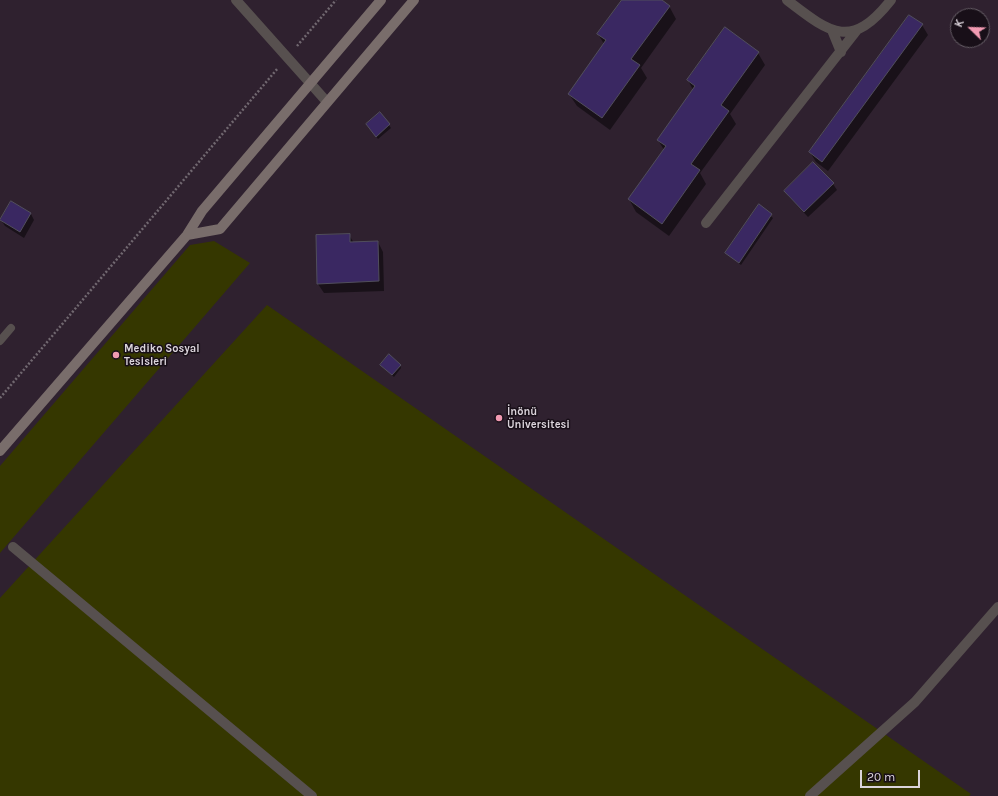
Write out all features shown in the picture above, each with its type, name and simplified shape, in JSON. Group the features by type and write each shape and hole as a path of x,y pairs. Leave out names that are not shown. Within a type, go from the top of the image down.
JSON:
{"main road":[{"path":"0,451 187,235 202,211 381,0"},
{"path":"187,235 220,229 414,0"}],"street":[{"path":"236,0 327,102"},
{"path":"787,0 820,25 832,30 844,32 857,30 868,24 878,16 890,0"},
{"path":"832,30 841,52"},
{"path":"706,222 857,30"},
{"path":"13,547 312,796"},
{"path":"810,796 915,702 998,608"}],"lane":[{"path":"0,341 11,328"}],"path":[{"path":"0,398 336,0"}],"shaded area":[{"name":"İnönü Üniversitesi","path":"0,0 998,0 998,796 0,796"},
{"path":"214,241 250,263 0,553 0,466 190,245"},
{"path":"267,305 971,794 969,796 0,796 0,598"}],"building":[{"path":"622,0 662,0 670,6 631,59 640,65 602,118 568,94 606,40 597,34"},
{"path":"909,15 923,24 822,162 809,152"},
{"path":"725,27 759,52 721,105 729,111 691,164 700,170 662,224 628,199 666,146 657,140 695,86 687,80"},
{"path":"380,112 390,124 376,137 366,124"},
{"path":"813,162 834,183 804,212 784,191"},
{"path":"11,201 31,213 20,232 0,220"},
{"path":"759,204 772,214 739,263 725,253"},
{"path":"350,234 350,242 378,241 379,281 317,284 316,235"},
{"path":"389,354 401,365 392,375 380,365"}],"place":[{"name":"Mediko Sosyal Tesisleri","path":"116,355"},
{"name":"İnönü Üniversitesi","path":"499,418"}]}
